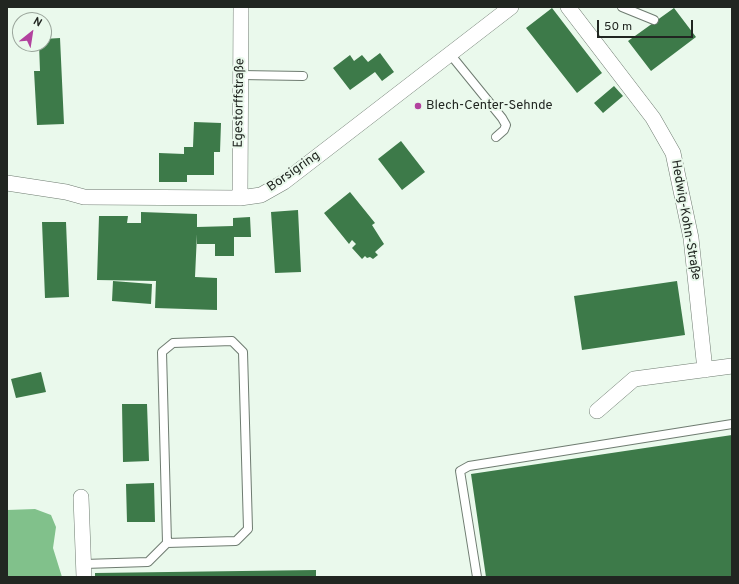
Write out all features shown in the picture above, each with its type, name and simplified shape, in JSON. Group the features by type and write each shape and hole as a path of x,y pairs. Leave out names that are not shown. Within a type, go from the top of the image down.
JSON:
{"street":[{"name":"Egestorffstraße","path":"240,198 241,7"},
{"name":"Borsigring","path":"7,183 66,192 84,197 240,198 261,195 284,182 511,7"},
{"name":"Hedwig-Kohn-Straße","path":"568,7 653,118 673,153 691,238 705,370"},
{"path":"597,411 634,379 732,366"},
{"path":"81,497 84,571"}],"lane":[{"path":"622,7 654,20"},
{"path":"450,54 506,125 504,130 496,137"},
{"path":"241,75 304,76"},
{"path":"84,571 148,562 167,543 236,541 248,529 243,352 232,342 173,343 162,352 167,543"},
{"path":"477,577 460,471 469,466 732,424"}],"shaded area":[{"path":"35,509 51,515 56,527 53,548 62,577 7,577 7,510"}],"building":[{"path":"552,8 602,73 577,93 526,28"},
{"path":"674,8 696,37 651,71 628,41"},
{"path":"52,38 60,38 64,124 37,125 34,71 40,71 39,52 52,52"},
{"path":"380,53 394,72 382,81 375,72 350,90 333,68 350,55 354,61 362,55 368,62"},
{"path":"614,86 623,96 603,113 594,103"},
{"path":"194,122 221,123 220,152 214,152 214,175 187,175 187,182 159,182 159,153 184,154 184,147 193,147"},
{"path":"401,141 425,172 402,190 378,159"},
{"path":"350,192 375,223 372,225 384,244 375,252 378,255 373,259 365,256 362,259 352,248 356,244 352,240 349,244 324,213"},
{"path":"298,210 301,272 275,273 271,212"},
{"path":"141,212 197,214 197,227 233,226 233,218 250,217 251,237 234,237 234,256 215,256 215,244 197,244 197,234 195,277 217,278 217,310 155,308 156,281 97,280 99,216 128,216 127,223 141,223"},
{"path":"42,222 66,222 69,297 45,298"},
{"path":"113,281 152,284 151,304 112,301"},
{"path":"677,281 685,335 582,350 574,296"},
{"path":"41,372 46,392 16,398 11,379"},
{"path":"122,404 147,404 149,461 123,462"},
{"path":"732,435 732,577 486,577 471,474"},
{"path":"154,483 155,522 127,522 126,484"},
{"path":"316,570 316,577 95,577 95,573"}],"place":[{"name":"Blech-Center-Sehnde","path":"418,106"}]}
